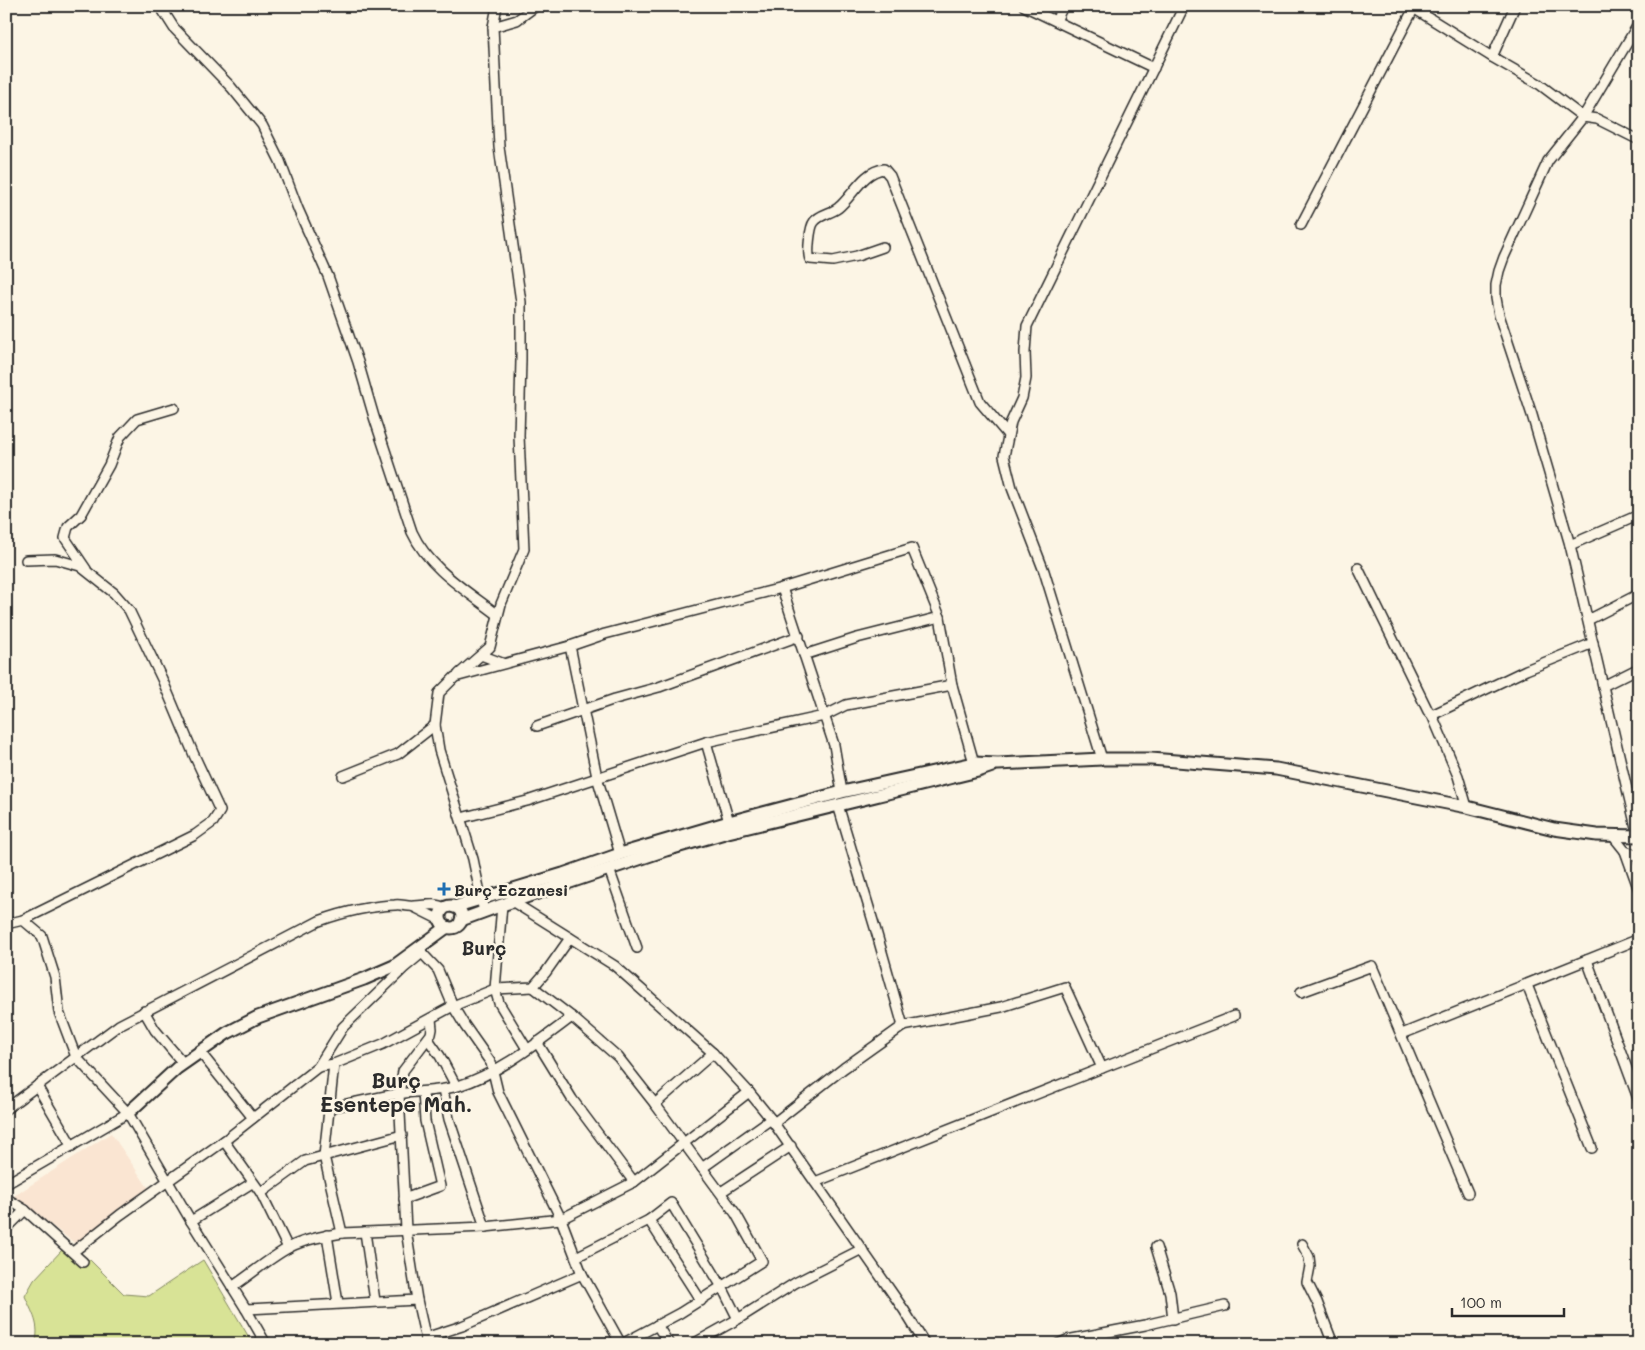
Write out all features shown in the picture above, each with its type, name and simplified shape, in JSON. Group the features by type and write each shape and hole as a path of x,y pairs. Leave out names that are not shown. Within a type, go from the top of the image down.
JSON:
{"main road":[{"path":"998,764 978,771 829,804 729,822 620,854 504,900 484,912 461,920 454,927 444,923 440,913 450,907 480,898 504,900 666,850 829,804 842,792 974,763 998,764 1102,759 1151,759 1276,769 1467,807 1554,829 1613,836 1638,836"},
{"path":"450,907 461,914 461,920"},
{"path":"128,1113 182,1063 227,1033 258,1017 364,979 394,966 421,950 444,923"}],"street":[{"path":"160,6 174,28 231,88 262,125 280,161 298,209 331,285 416,542 448,578 498,614"},
{"path":"484,912 473,859 439,750 435,725 440,693 490,647 501,604 524,549 519,436 521,302 499,147 493,27 497,6"},
{"path":"493,27 517,20 536,6"},
{"path":"1024,6 1154,68"},
{"path":"1056,21 1063,6"},
{"path":"1492,57 1515,6"},
{"path":"1102,759 1044,571 1012,488 1004,456 1011,422 1022,398 1026,378 1027,326 1182,7"},
{"path":"1301,225 1412,7 1539,84 1583,117 1597,119 1639,140"},
{"path":"1638,836 1570,544 1532,415 1499,315 1496,286 1504,257 1548,161 1583,117 1639,23"},
{"path":"883,247 857,256 832,260 810,260 808,254 813,223 821,216 837,209 855,188 875,170 884,169 890,176 980,402 1008,435"},
{"path":"89,573 65,538 68,527 85,507 109,465 120,437 136,419 174,408"},
{"path":"1570,544 1639,515"},
{"path":"456,677 570,646 605,634 782,588 912,548 940,617 952,685 974,763"},
{"path":"6,924 23,920 195,835 213,822 220,811 162,679 129,610 114,593 80,566 55,559 26,560"},
{"path":"1358,568 1432,716 1458,776 1467,807"},
{"path":"782,588 834,745 842,792"},
{"path":"1588,620 1639,594"},
{"path":"804,655 857,638 940,617"},
{"path":"537,726 615,699 659,688 799,636"},
{"path":"1432,716 1526,670 1593,644"},
{"path":"570,646 597,777 620,854"},
{"path":"481,655 502,663"},
{"path":"1603,686 1639,668"},
{"path":"461,818 527,801 706,742 824,716 846,704 952,685"},
{"path":"343,776 398,754 435,725"},
{"path":"706,742 729,822"},
{"path":"829,804 876,931 903,1026"},
{"path":"1613,836 1625,851 1639,890"},
{"path":"1625,851 1639,856"},
{"path":"609,869 637,948"},
{"path":"527,1049 499,1003 495,989 504,900 615,966 713,1053 773,1121 904,1310 925,1344"},
{"path":"6,1109 120,1025 319,921 368,907 398,904 414,907 444,923"},
{"path":"414,907 433,904 450,907"},
{"path":"23,920 42,936 55,977 59,1012 76,1057 128,1113 266,1344"},
{"path":"533,987 570,938"},
{"path":"1402,1034 1639,939"},
{"path":"73,1252 120,1215 224,1141 318,1067 343,1027 421,950 438,970 453,1006 464,1026 491,1063 498,1092 561,1219 582,1274 622,1344 701,1301 762,1262 736,1214 721,1192 618,1056 533,987 495,989 453,1006 383,1044 334,1064 318,1067"},
{"path":"1587,960 1636,1082 1639,1100"},
{"path":"1301,992 1372,966 1468,1193"},
{"path":"1527,985 1592,1148"},
{"path":"702,1168 773,1121 903,1026 1001,1007 1065,986 1102,1068"},
{"path":"144,1011 155,1030 182,1063"},
{"path":"816,1182 1234,1016"},
{"path":"329,1108 399,1094 443,1090 456,1086 493,1071 572,1017"},
{"path":"431,1019 432,1029 428,1039 403,1071 399,1094 406,1230 417,1300 426,1341 582,1274"},
{"path":"428,1039 440,1056 456,1086"},
{"path":"537,1042 572,1099 634,1182"},
{"path":"200,1052 253,1118"},
{"path":"655,1104 713,1053"},
{"path":"334,1064 324,1156 342,1233"},
{"path":"37,1086 72,1146"},
{"path":"443,1090 449,1119 485,1227"},
{"path":"404,1199 440,1186 425,1121 423,1092"},
{"path":"232,1287 288,1248 327,1235 485,1227 561,1219 634,1182 749,1092"},
{"path":"6,1184 128,1113"},
{"path":"260,1193 305,1161 402,1135"},
{"path":"224,1141 260,1193 288,1248"},
{"path":"721,1192 790,1146"},
{"path":"191,1221 252,1183"},
{"path":"6,1198 25,1210 83,1262"},
{"path":"576,1257 649,1220 671,1203 722,1288 738,1319"},
{"path":"6,1229 25,1210"},
{"path":"649,1220 701,1301"},
{"path":"365,1232 375,1301"},
{"path":"327,1235 338,1303"},
{"path":"1302,1244 1309,1256 1310,1266 1307,1282 1333,1344"},
{"path":"1156,1247 1170,1293 1172,1319"},
{"path":"693,1344 796,1283 862,1249"},
{"path":"246,1309 417,1300"},
{"path":"1058,1344 1067,1340 1172,1319 1225,1306"},
{"path":"657,1325 669,1344"}],"shaded area":[{"path":"111,1133 149,1189 77,1245 14,1196"}],"green space":[{"path":"62,1250 90,1260 124,1294 149,1296 203,1260 253,1344 35,1344 37,1337 36,1325 25,1296 34,1280"}],"place":[{"name":"Burç Eczanesi","path":"444,889"}],"district":[{"name":"Burç","path":"484,947"},
{"name":"Burç Esentepe Mah.","path":"396,1091"}]}
